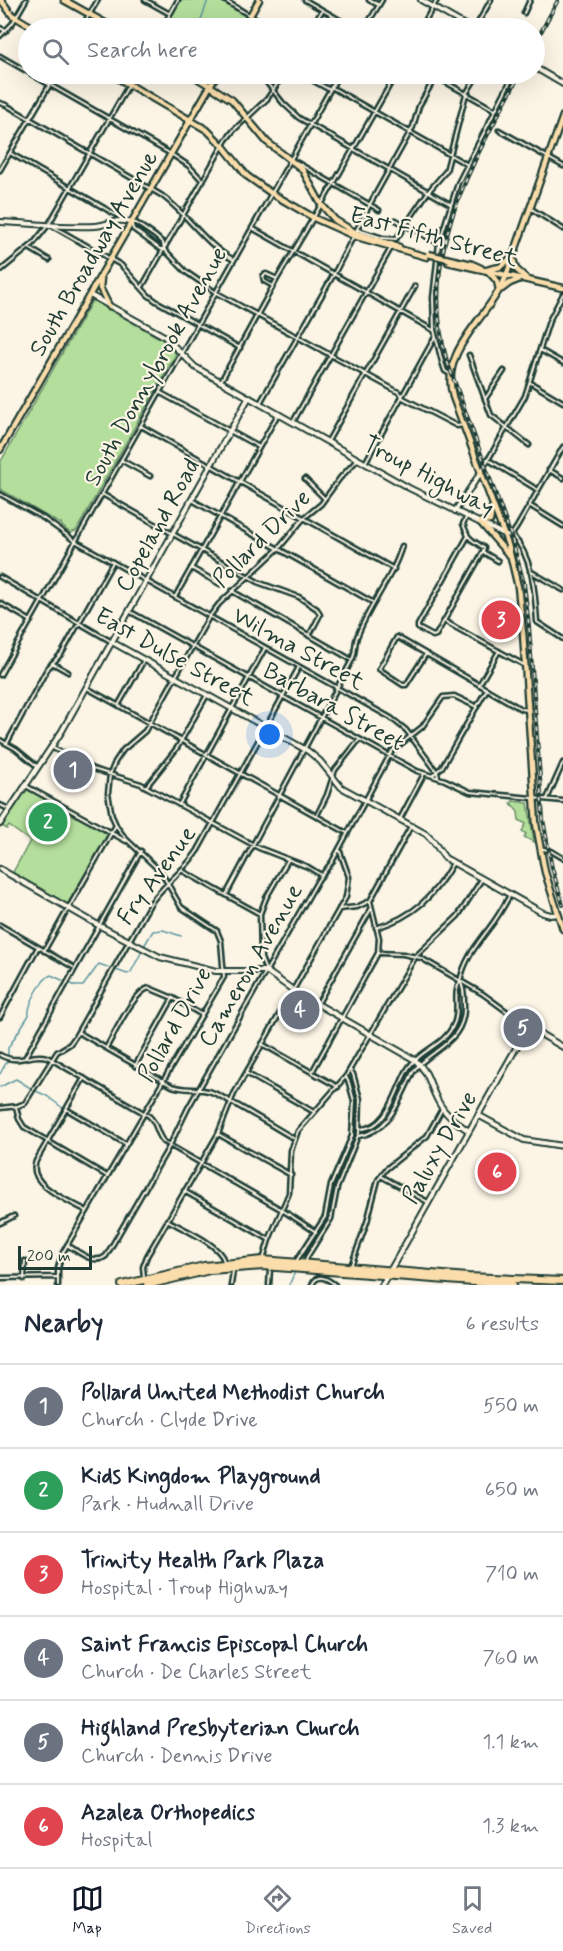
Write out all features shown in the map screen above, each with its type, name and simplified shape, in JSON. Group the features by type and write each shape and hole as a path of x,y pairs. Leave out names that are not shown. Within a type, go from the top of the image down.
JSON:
{"highway":[{"path":"122,1285 159,1282 232,1264 263,1260 351,1266 513,1285"},
{"path":"146,1282 224,1263 562,1281"},
{"path":"159,1282 167,1277 202,1269 201,1267"}],"main road":[{"path":"1,0 5,8 16,18"},
{"path":"64,0 96,18"},
{"path":"248,18 259,0"},
{"name":"East Fifth Street","path":"129,84 207,130 248,176 271,194 313,217 391,248 428,255"},
{"name":"East Fifth Street","path":"210,85 232,100 270,145 307,174 321,204 338,223 356,233 428,255 563,288"},
{"name":"South Broadway Avenue","path":"0,450 210,85"},
{"path":"503,534 451,390 450,374 453,359 459,348 499,292 507,274 563,116"},
{"path":"485,269 500,267 513,256"},
{"path":"513,256 516,269 526,279"},
{"path":"485,269 497,281 499,292"},
{"path":"101,274 100,288 109,306"},
{"path":"499,292 511,282 526,279"},
{"path":"480,522 490,521 493,505"},
{"path":"480,522 511,557"},
{"name":"Troup Highway","path":"503,534 511,557 520,601 534,798 540,848 563,928"}],"street":[{"path":"0,36 16,18 26,0"},
{"path":"88,18 98,0"},
{"path":"145,0 170,14"},
{"path":"168,18 178,0"},
{"path":"224,0 254,18"},
{"path":"305,0 336,18"},
{"path":"369,0 379,5"},
{"path":"371,18 382,0"},
{"path":"421,0 452,18"},
{"path":"427,18 437,0"},
{"path":"481,18 491,0"},
{"path":"524,13 530,0"},
{"path":"317,18 322,10"},
{"path":"0,28 6,31"},
{"path":"0,56 18,66"},
{"path":"545,73 563,84"},
{"path":"0,170 50,84 171,154 195,171 203,181"},
{"path":"0,272 28,248 49,224 129,84"},
{"path":"269,84 291,111 310,124 450,204"},
{"path":"142,287 223,146 234,130 267,99 277,84"},
{"path":"320,84 466,164"},
{"name":"South Donnybrook Avenue","path":"0,675 333,84"},
{"path":"221,382 273,286 390,84"},
{"path":"260,404 334,274 410,132 419,106 431,84"},
{"path":"450,84 495,111"},
{"path":"356,233 396,239 428,192 446,171 466,94 472,84"},
{"path":"450,374 445,371 434,330 433,298 439,243 450,204 466,164 509,84"},
{"path":"0,103 171,201 205,239 234,260"},
{"path":"499,130 563,166"},
{"path":"9,153 112,213 136,223 163,243 164,249"},
{"path":"292,160 379,210"},
{"path":"530,208 563,229"},
{"path":"112,213 114,222"},
{"path":"0,222 93,226 123,219"},
{"path":"396,220 439,243"},
{"path":"131,222 133,229 160,249 164,249 190,275 216,292 457,426 463,425"},
{"path":"49,224 127,270 156,301 240,348"},
{"path":"62,225 64,232"},
{"path":"252,228 434,330"},
{"path":"28,248 49,260"},
{"path":"293,422 391,248"},
{"path":"273,286 264,281 263,276 266,274 277,279"},
{"path":"327,441 415,286"},
{"path":"455,511 481,472 531,383 550,317 563,294"},
{"name":"Troup Highway","path":"90,295 164,336 190,363 221,382 409,488 503,534"},
{"path":"365,462 435,337"},
{"path":"540,350 563,363"},
{"path":"469,355 490,415 529,444"},
{"path":"485,399 504,371"},
{"path":"531,383 563,402"},
{"path":"159,392 259,447"},
{"name":"Copeland Road","path":"0,824 87,688 249,397"},
{"path":"175,597 278,414"},
{"path":"140,426 394,569"},
{"path":"512,535 563,447"},
{"name":"Pollard Drive","path":"58,1285 60,1261 67,1245 224,977 222,941 217,931 184,911 161,872 129,842 116,825 108,799 110,774 123,750 139,738 150,723 209,616 232,591 279,548 358,459"},
{"path":"487,459 538,490"},
{"path":"121,460 150,476"},
{"path":"549,470 563,478"},
{"path":"305,478 324,499"},
{"name":"Wilma Street","path":"0,494 43,518 75,541 391,718 411,736 437,772 438,777"},
{"path":"102,494 266,586 299,597 319,610 319,618 309,636"},
{"path":"192,500 375,604"},
{"path":"529,505 563,526"},
{"path":"467,516 463,523 468,536 484,548 483,552 434,636 417,626 468,536"},
{"path":"503,534 512,535"},
{"path":"512,535 525,551 537,622 563,639"},
{"path":"226,895 352,660 357,636 394,569 402,546"},
{"path":"483,552 498,561"},
{"path":"7,743 52,663 62,653 113,562"},
{"path":"191,568 220,584"},
{"path":"530,571 563,590"},
{"name":"East Dulse Street","path":"0,578 304,749 320,761 341,787 428,836 443,856 453,863 546,914 558,914"},
{"path":"232,591 352,660"},
{"path":"0,603 31,621"},
{"name":"Barbara Street","path":"129,611 424,774 438,777 473,793 563,801"},
{"path":"444,621 524,665"},
{"path":"426,654 405,686 379,670 397,637 522,710 528,710"},
{"path":"179,805 265,648"},
{"path":"479,685 499,651"},
{"path":"118,705 144,660"},
{"path":"0,661 6,664"},
{"path":"52,663 68,672"},
{"name":"Fry Avenue","path":"16,1107 28,1100 51,1060 59,1050 70,1044 78,1032 150,904 167,883 194,857 299,667"},
{"path":"87,688 347,833"},
{"path":"433,776 442,767 487,689"},
{"path":"146,787 173,754 207,695"},
{"name":"Cameron Avenue","path":"67,1245 95,1260 103,1258 170,1145 198,1089 321,875 339,849 396,746 422,727 443,698 454,696 477,706"},
{"path":"0,740 38,767"},
{"path":"316,816 327,795 332,776 359,740"},
{"path":"51,747 86,766 146,787 253,845 308,867 321,875"},
{"path":"547,799 563,763"},
{"path":"399,819 424,774"},
{"path":"25,786 129,842"},
{"path":"0,805 9,809"},
{"path":"44,951 116,825"},
{"path":"312,1072 378,953 380,942 370,901 411,826"},
{"path":"540,848 548,849 563,858"},
{"path":"146,1282 142,1267 144,1262 218,1134 230,1103 246,1073 346,897 349,882 339,849"},
{"path":"25,1059 141,851"},
{"path":"288,860 266,898 260,914 261,958 266,971 293,990 415,1060 428,1075 442,1108 455,1122 469,1131"},
{"path":"376,928 401,919 422,905 439,886 453,863"},
{"path":"0,869 128,942 160,957 224,972 266,971"},
{"path":"181,870 260,914"},
{"path":"263,1260 269,1240 290,1193 291,1150 294,1139 314,1112 346,1077 416,956 458,916 482,879"},
{"path":"360,1129 370,1127 382,1118 405,1073 415,1060 441,1041 454,1025 457,1014 457,986 469,954 497,918 510,895"},
{"path":"339,909 357,907 370,901"},
{"path":"317,1004 371,909"},
{"path":"0,926 74,968"},
{"path":"0,1017 38,947"},
{"path":"378,953 416,956 483,994 528,1027 563,1047"},
{"path":"359,1136 376,1131 385,1124 412,1074 420,1064 446,1044 458,1031 465,1007 463,987 460,981"},
{"path":"106,1048 135,999 144,989 149,988 173,998 202,1015"},
{"path":"135,1066 173,998"},
{"name":"Paluxy Drive","path":"382,1285 528,1027"},
{"path":"78,1032 163,1082 180,1089 198,1089 214,1093 294,1139"},
{"path":"262,1044 338,1087"},
{"path":"0,1055 11,1060 40,1055 84,1078 144,1113 155,1122 161,1139 170,1145 316,1232"},
{"path":"306,1262 331,1219 337,1188 359,1136 360,1099 350,1070"},
{"path":"246,1073 314,1112"},
{"path":"297,1261 325,1217 331,1185 353,1132 354,1101 346,1077"},
{"path":"84,1078 34,1165 36,1178 45,1186 87,1211"},
{"path":"0,1108 16,1107 24,1127 107,1176"},
{"path":"351,1266 367,1222 376,1185 381,1176 390,1165 427,1136 442,1108"},
{"path":"66,1109 126,1144"},
{"path":"478,1115 525,1141 563,1146"},
{"path":"218,1134 291,1175"},
{"path":"381,1176 428,1202"},
{"path":"184,1191 269,1240"},
{"path":"0,1223 14,1216"},
{"path":"167,1220 215,1248 222,1254 224,1263"},
{"path":"24,1279 25,1261"},
{"path":"231,1285 232,1264"},
{"path":"269,1285 270,1266"},
{"path":"0,1278 58,1277"},
{"path":"312,1285 317,1279 323,1278 334,1285"}],"green space":[{"path":"180,0 221,0 247,16 246,18 170,18"},
{"path":"93,299 163,340 176,354 76,531 70,533 61,523 0,489 0,463"},
{"path":"25,789 109,834 67,905 12,874 30,841 9,826 7,829 2,826"},
{"path":"513,801 528,803 534,842 524,837 526,834 522,831 526,824 519,820 518,812 511,803"}],"waterway":[{"path":"202,18 208,0"},
{"path":"144,946 153,931 163,930 181,936"},
{"path":"116,970 127,974 131,972 142,951"},
{"path":"69,983 83,986 99,964 110,968"},
{"path":"8,1057 8,1048 29,1015 33,999 43,981 51,975 64,981"},
{"path":"422,1059 439,1047 450,1035 458,1022 462,1002"},
{"path":"0,1074 7,1061"},
{"path":"362,1132 376,1128 382,1122 413,1067"},
{"path":"303,1259 327,1221 335,1184 356,1133 358,1105 351,1076"},
{"path":"0,1087 16,1079 32,1089"},
{"path":"36,1091 64,1109"},
{"path":"289,1285 295,1272"}],"railway":[{"path":"545,24 558,0"},
{"path":"515,84 484,142 454,212 444,247 439,284 439,322 447,361 511,536 524,583 543,819 552,868 563,905"}],"place":[{"name":"Trinity Health Park Plaza","path":"501,620"},
{"name":"Pollard United Methodist Church","path":"73,770"},
{"name":"Kids Kingdom Playground","path":"48,822"},
{"name":"Saint Francis Episcopal Church","path":"300,1010"},
{"name":"Highland Presbyterian Church","path":"523,1028"},
{"name":"Azalea Orthopedics","path":"497,1172"}]}
